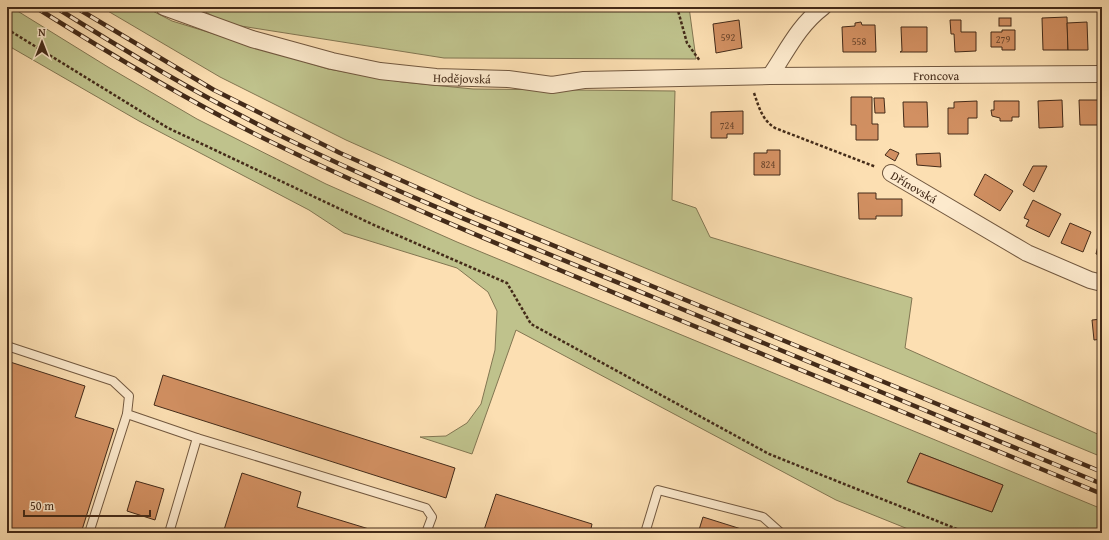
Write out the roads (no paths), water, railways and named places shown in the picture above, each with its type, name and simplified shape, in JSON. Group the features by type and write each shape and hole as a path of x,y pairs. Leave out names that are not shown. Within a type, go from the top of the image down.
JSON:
{"street":[{"name":"Hodějovská","path":"164,7 252,39 332,61 380,71 436,77 508,79 552,85 584,80 770,76"},
{"path":"770,76 795,34 810,17 823,7"},
{"name":"Froncova","path":"770,76 1102,74"},
{"name":"Dřínovská","path":"891,172 1027,253 1090,280 1102,283"}],"lane":[{"path":"7,346 113,381 129,396 127,414 89,533"},
{"path":"127,414 197,438 426,508 432,517 426,533"},
{"path":"169,533 197,438"},
{"path":"645,533 658,490 763,517 780,533"}],"railway":[{"path":"35,7 206,109 314,163 464,230 1102,494"},
{"path":"55,7 135,56 216,102 271,131 365,176 509,238 1102,484"},
{"path":"75,7 214,90 340,153 470,211 1102,472"}]}
